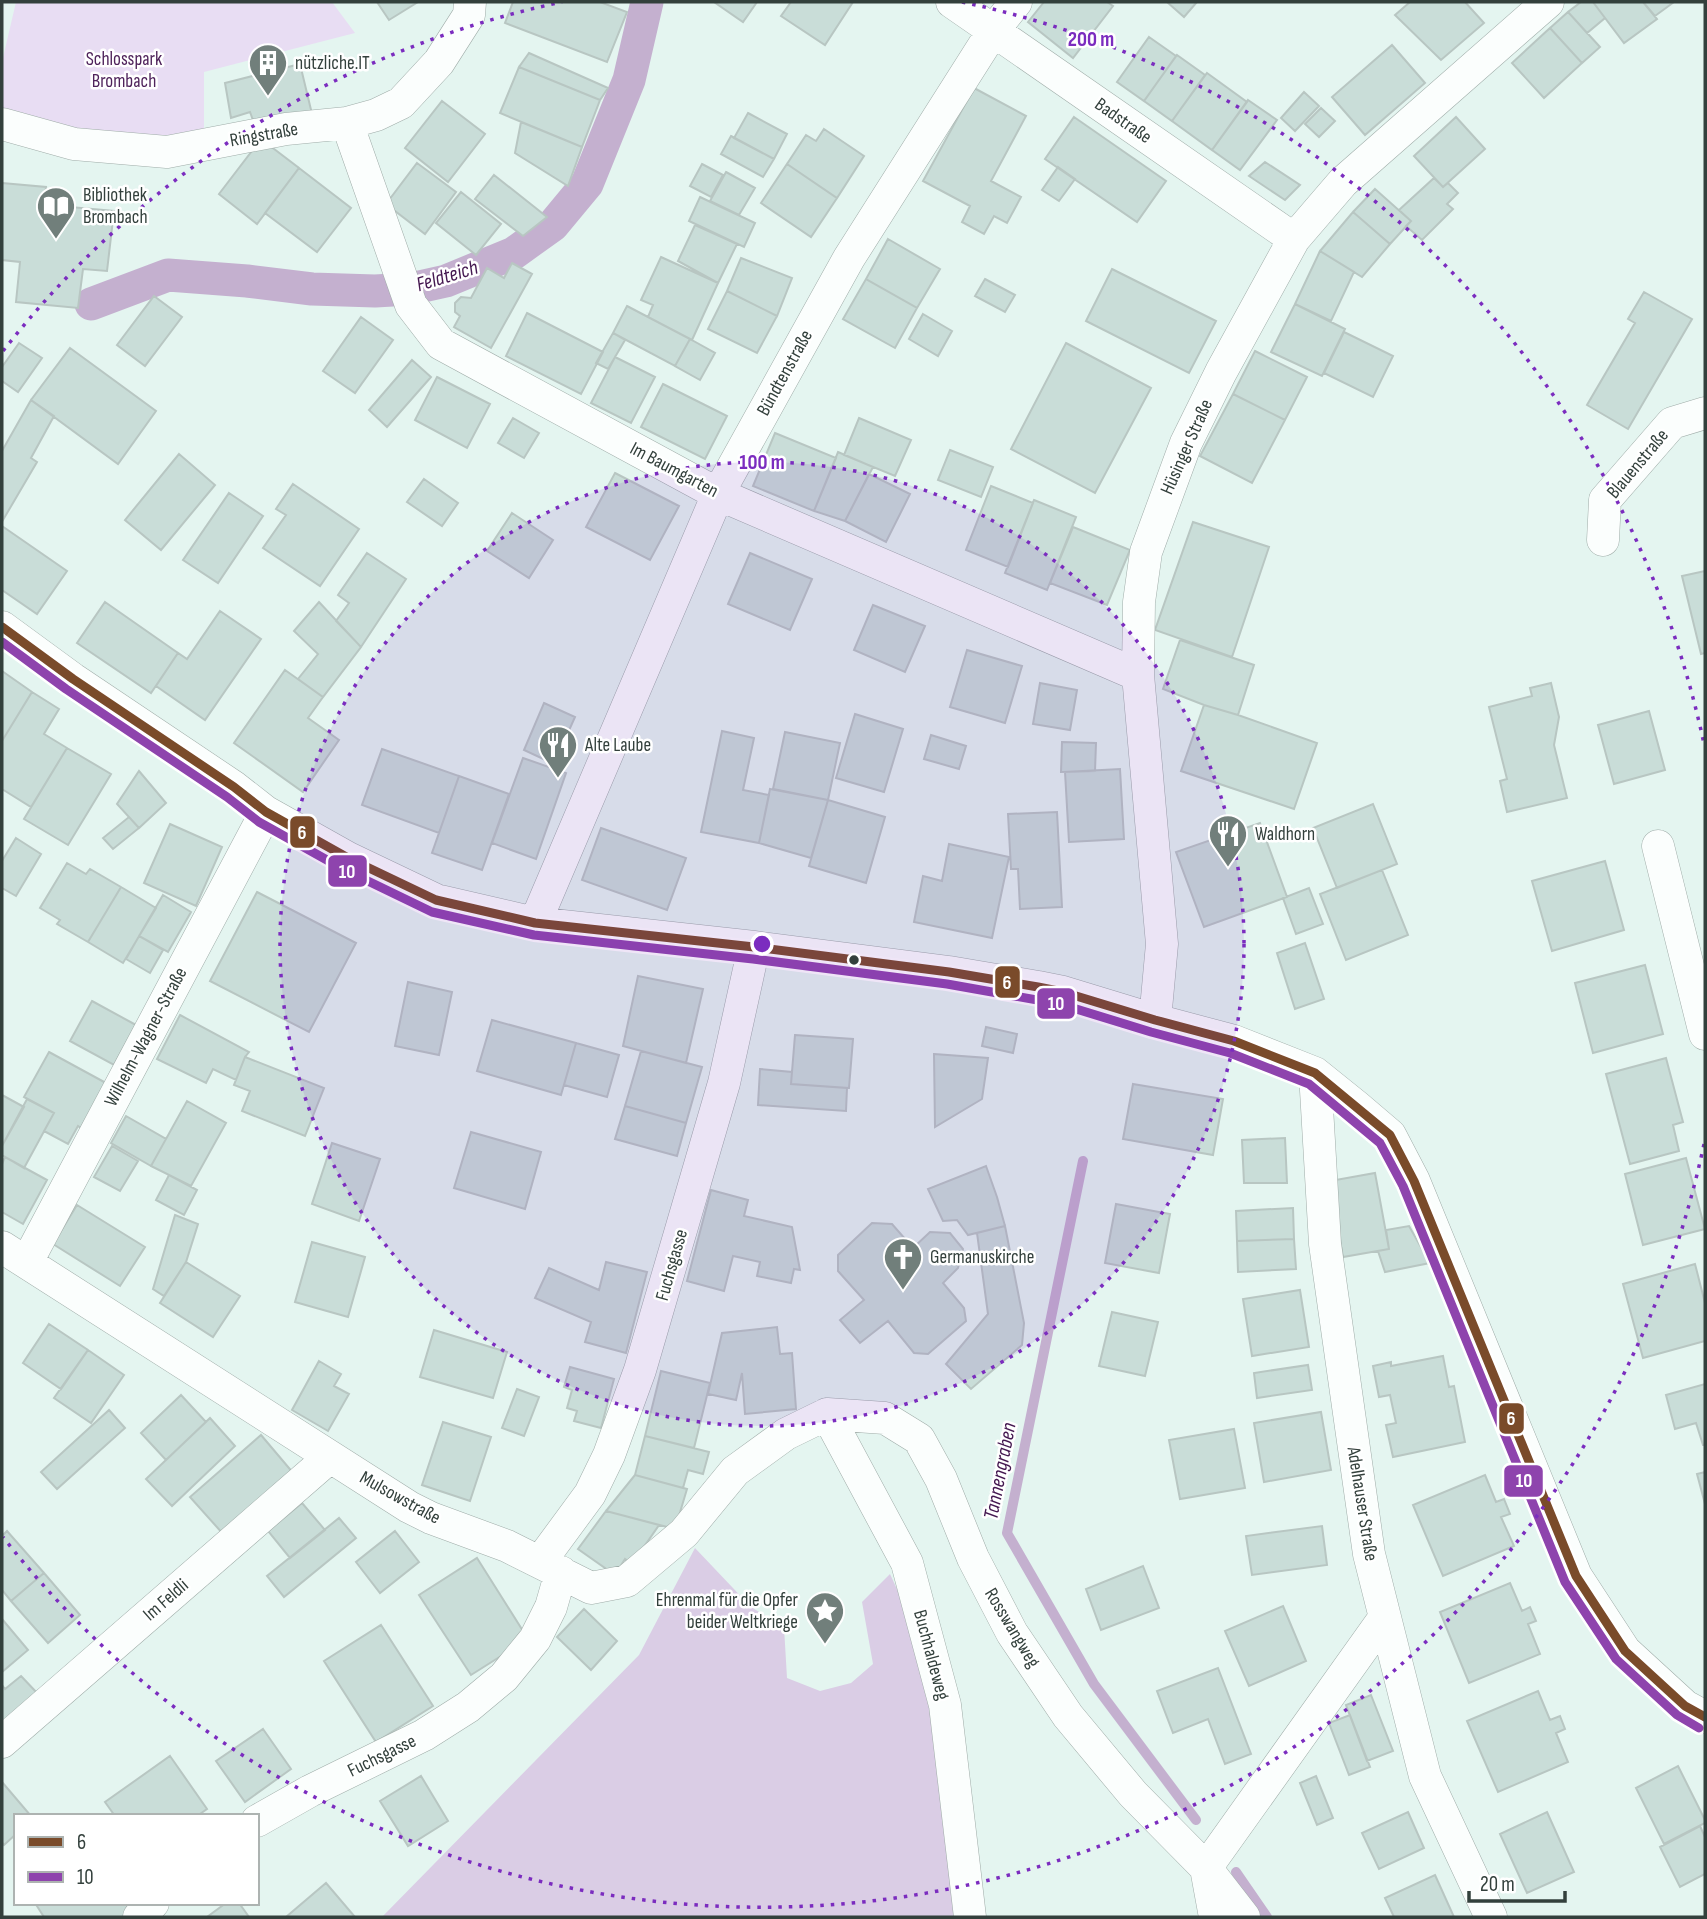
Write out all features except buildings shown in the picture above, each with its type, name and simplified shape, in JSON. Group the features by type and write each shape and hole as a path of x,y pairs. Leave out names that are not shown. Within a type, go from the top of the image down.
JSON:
{"street":[{"name":"Ringstraße","path":"2,124 74,144 167,152 286,129 347,123 376,115 401,103 439,62 468,15 470,2"},
{"name":"Badstraße","path":"952,2 1294,239"},
{"name":"Bündtenstraße","path":"535,923 718,494 849,257 993,31 1016,2"},
{"name":"Hüsinger Straße","path":"1155,1020 1162,944 1138,676 1139,602 1146,552 1158,514 1186,443 1215,384 1294,239 1343,182 1548,2"},
{"name":"Im Baumgarten","path":"347,123 405,288 423,323 441,344 718,494 1138,676"},
{"name":"Blauenstraße","path":"1603,540 1605,500 1672,423 1705,413"},
{"path":"2,627 73,679 234,787 266,812 348,858 436,900 535,923 754,947 949,972 1038,987 1234,1041 1315,1073 1390,1135 1414,1181 1576,1576 1625,1651 1685,1706 1705,1717"},
{"name":"Wilhelm-Wagner-Straße","path":"14,1254 266,812"},
{"path":"1658,846 1705,1034"},
{"name":"Fuchsgasse","path":"259,1820 310,1791 424,1735 468,1707 504,1677 535,1639 551,1607 551,1567 609,1455 640,1370 724,1083 754,947"},
{"name":"Adelhauser Straße","path":"1315,1073 1325,1244 1369,1554 1425,1776 1491,1917"},
{"name":"Mulsowstraße","path":"14,1254 409,1507 506,1546 591,1588 627,1581 684,1533 736,1471 786,1434 827,1414"},
{"name":"Rosswangweg","path":"827,1414 885,1418 919,1439 941,1479 973,1558 1012,1633 1068,1716 1133,1794 1206,1868 1244,1917"},
{"name":"Buchhaldeweg","path":"827,1414 907,1563 945,1705 970,1917"},
{"name":"Im Feldli","path":"2,1742 330,1457"},
{"path":"1215,1917 1206,1868 1385,1617"}],"green space":[{"name":"Schlosspark Brombach","path":"16,2 332,2 355,33 204,72 204,138 116,139 2,110 2,62"}],"shaded area":[{"path":"695,1548 751,1607 784,1627 787,1678 820,1691 851,1683 873,1664 862,1602 890,1574 913,1624 933,1684 968,1917 382,1917 639,1655"}],"waterway":[{"name":"Feldteich","path":"91,304 168,275 312,289 410,289 446,281 514,253 553,225 587,184 629,80 647,2"},
{"name":"Tannengraben","path":"1083,1161 1007,1533 1094,1684 1196,1820"},
{"name":"Tannengraben","path":"1236,1872 1267,1917"}],"transit line":[{"name":"6","path":"2,627 73,679 234,787 266,812 348,858 436,900 535,923 754,947 949,972 1038,987 1234,1041 1315,1073 1390,1135 1414,1181 1576,1576 1625,1651 1685,1706 1705,1717"},
{"name":"10","path":"2,642 66,689 227,797 259,822 343,869 432,912 534,935 947,984 1060,1004 1230,1053 1309,1084 1380,1143 1403,1186 1565,1582 1616,1659 1677,1715 1699,1728"}],"place":[{"name":"nützliche.IT","path":"268,97"},
{"name":"Bibliothek Brombach","path":"56,240"},
{"name":"Alte Laube","path":"558,779"},
{"name":"Waldhorn","path":"1228,868"},
{"name":"Germanuskirche","path":"903,1291"},
{"name":"Ehrenmal für die Opfer beider Weltkriege","path":"825,1645"}]}
